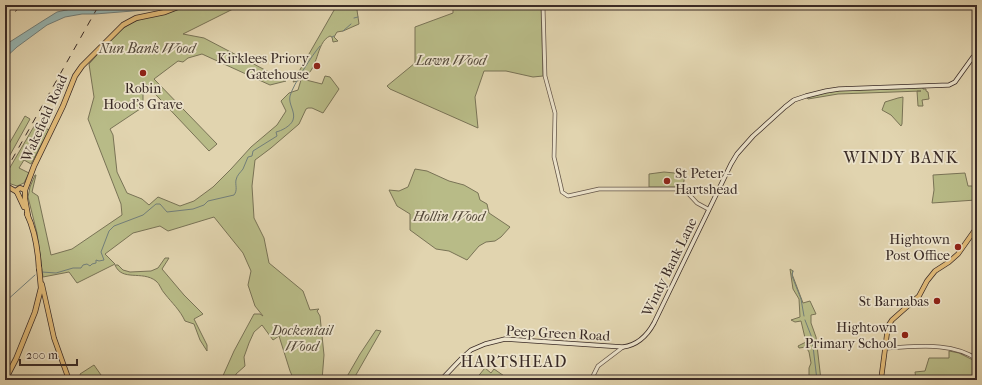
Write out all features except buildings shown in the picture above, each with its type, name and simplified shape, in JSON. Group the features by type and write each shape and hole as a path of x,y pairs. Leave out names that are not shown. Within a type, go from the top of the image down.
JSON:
{"highway":[{"name":"Wakefield Road","path":"21,192 28,181 63,106 75,76 82,66 117,30 126,23 142,16 165,12 183,5"},
{"path":"5,380 25,338 35,312 41,288 36,242 21,192"},
{"path":"38,299 40,280"}],"main road":[{"name":"Windy Bank Lane","path":"622,347 641,340 648,333 686,259 725,174 737,154 753,136 785,107 794,100 832,90 949,85 955,82 977,54"},
{"path":"7,186 21,192"},
{"path":"881,380 888,326 892,320 919,296 935,271 957,255 977,227"},
{"path":"40,280 54,338 69,380"},
{"path":"41,288 44,293"},
{"path":"41,288 46,301"},
{"name":"Peep Green Road","path":"441,380 470,351 485,344 512,339 622,347"}],"street":[{"path":"543,5 545,76 555,113 554,157 562,192 568,196 599,189 681,188 684,189 702,207 708,210"},
{"name":"Windy Bank Lane","path":"591,380 598,366 622,347"},
{"path":"884,348 946,347 967,353 977,359"}],"green space":[{"name":"Nun Bank Wood","path":"184,5 241,5 183,34 204,38 286,81 270,85 202,54 188,58 183,62 178,61 154,79 217,144 209,151 143,81 143,107 110,129 113,135 117,172 127,193 142,199 149,205 158,197 180,206 194,201 213,187 251,147 277,125 286,111 281,101 289,93 298,90 301,80 293,82 337,5 361,5 357,10 359,24 337,32 334,37 338,41 333,42 332,37 330,36 325,39 312,69 308,75 302,79 322,84 325,76 330,77 339,89 323,113 312,108 306,109 299,124 255,160 252,186 254,218 264,238 269,263 303,291 310,310 319,309 317,311 320,316 324,355 322,380 294,380 279,336 273,340 262,325 254,332 249,343 244,357 245,366 236,374 234,380 224,380 222,378 234,351 254,314 260,314 263,316 255,306 248,285 251,271 243,253 214,217 168,231 160,226 133,233 105,254 115,264 77,283 69,272 43,277 37,233 28,197 35,175 32,192 38,196 51,255 72,249 122,215 121,204 88,119 94,97 89,64 112,38 128,25 148,16"},
{"name":"Lawn Wood","path":"453,5 541,5 543,76 533,77 506,71 484,71 475,97 478,128 390,89 387,86 415,63 415,27 453,13"},
{"path":"923,87 923,89 926,89 928,92 929,99 922,100 923,106 918,106 917,91 838,94 808,99 806,96 826,91"},
{"path":"903,97 901,126 891,115 882,110 885,102"},
{"path":"25,116 30,119 5,164 5,151"},
{"path":"36,123 49,130 31,164 24,160 19,168 29,173 24,183 17,186 5,182 5,176"},
{"name":"Hollin Wood","path":"415,169 427,171 449,181 464,185 478,193 480,200 487,204 489,213 510,227 495,241 486,242 479,246 467,260 449,251 436,249 410,230 410,214 397,206 389,190 399,191 408,187"},
{"path":"664,172 685,174 683,187 649,187 649,174"},
{"path":"965,173 968,186 977,186 976,200 932,203 934,190 933,175"},
{"path":"165,258 169,258 162,269 184,295 203,314 194,319 207,345 207,351 200,340 194,324 185,321 156,281 145,276 127,275 118,270 115,265 118,265 123,270 130,272 151,271 158,268"},
{"path":"790,269 793,271 792,274 803,303 810,301 816,314 811,315 811,323 816,337 821,380 809,380 809,368 811,363 809,352 806,347 799,348 798,346 806,342 801,321 795,322 791,320 800,317 799,299 793,289"},
{"name":"Dockentail Wood","path":"376,330 381,331 353,380 345,380 360,354"},
{"path":"949,351 959,353 977,362 977,380 916,380 915,372 925,371 929,358 949,358"},
{"path":"94,365 101,375 93,380 82,380 80,374"},
{"path":"485,368 491,373 494,369 510,380 475,380"}],"water":[{"path":"163,5 145,10 82,14 65,17 47,25 17,47 5,58 5,45 57,12 80,7"}],"waterway":[{"path":"354,18 358,17"},
{"path":"343,31 351,24"},
{"path":"42,272 56,273 73,268 81,268 83,265 87,264 90,266 96,263 96,260 104,260 101,252 109,231 114,226 143,215 156,204 160,204 167,212 193,209 204,205 208,201 234,195 236,191 236,178 243,169 248,157 252,156 253,151 277,136 276,132 286,128 292,122 294,114 290,102 290,96 303,70 320,46"},
{"path":"793,271 792,276 801,299 804,316"},
{"path":"5,302 35,275"},
{"path":"805,320 812,338 817,380"}],"railway":[{"path":"5,21 22,5"},
{"path":"5,172 99,5"}],"place":[{"name":"Kirklees Priory Gatehouse","path":"317,66"},
{"name":"Robin Hood's Grave","path":"143,73"},
{"name":"St Peter - Hartshead","path":"667,181"},
{"name":"Hightown Post Office","path":"958,247"},
{"name":"St Barnabas","path":"937,301"},
{"name":"Hightown Primary School","path":"905,335"}],"district":[{"name":"WINDY BANK","path":"901,157"},
{"name":"HARTSHEAD","path":"514,361"}]}
